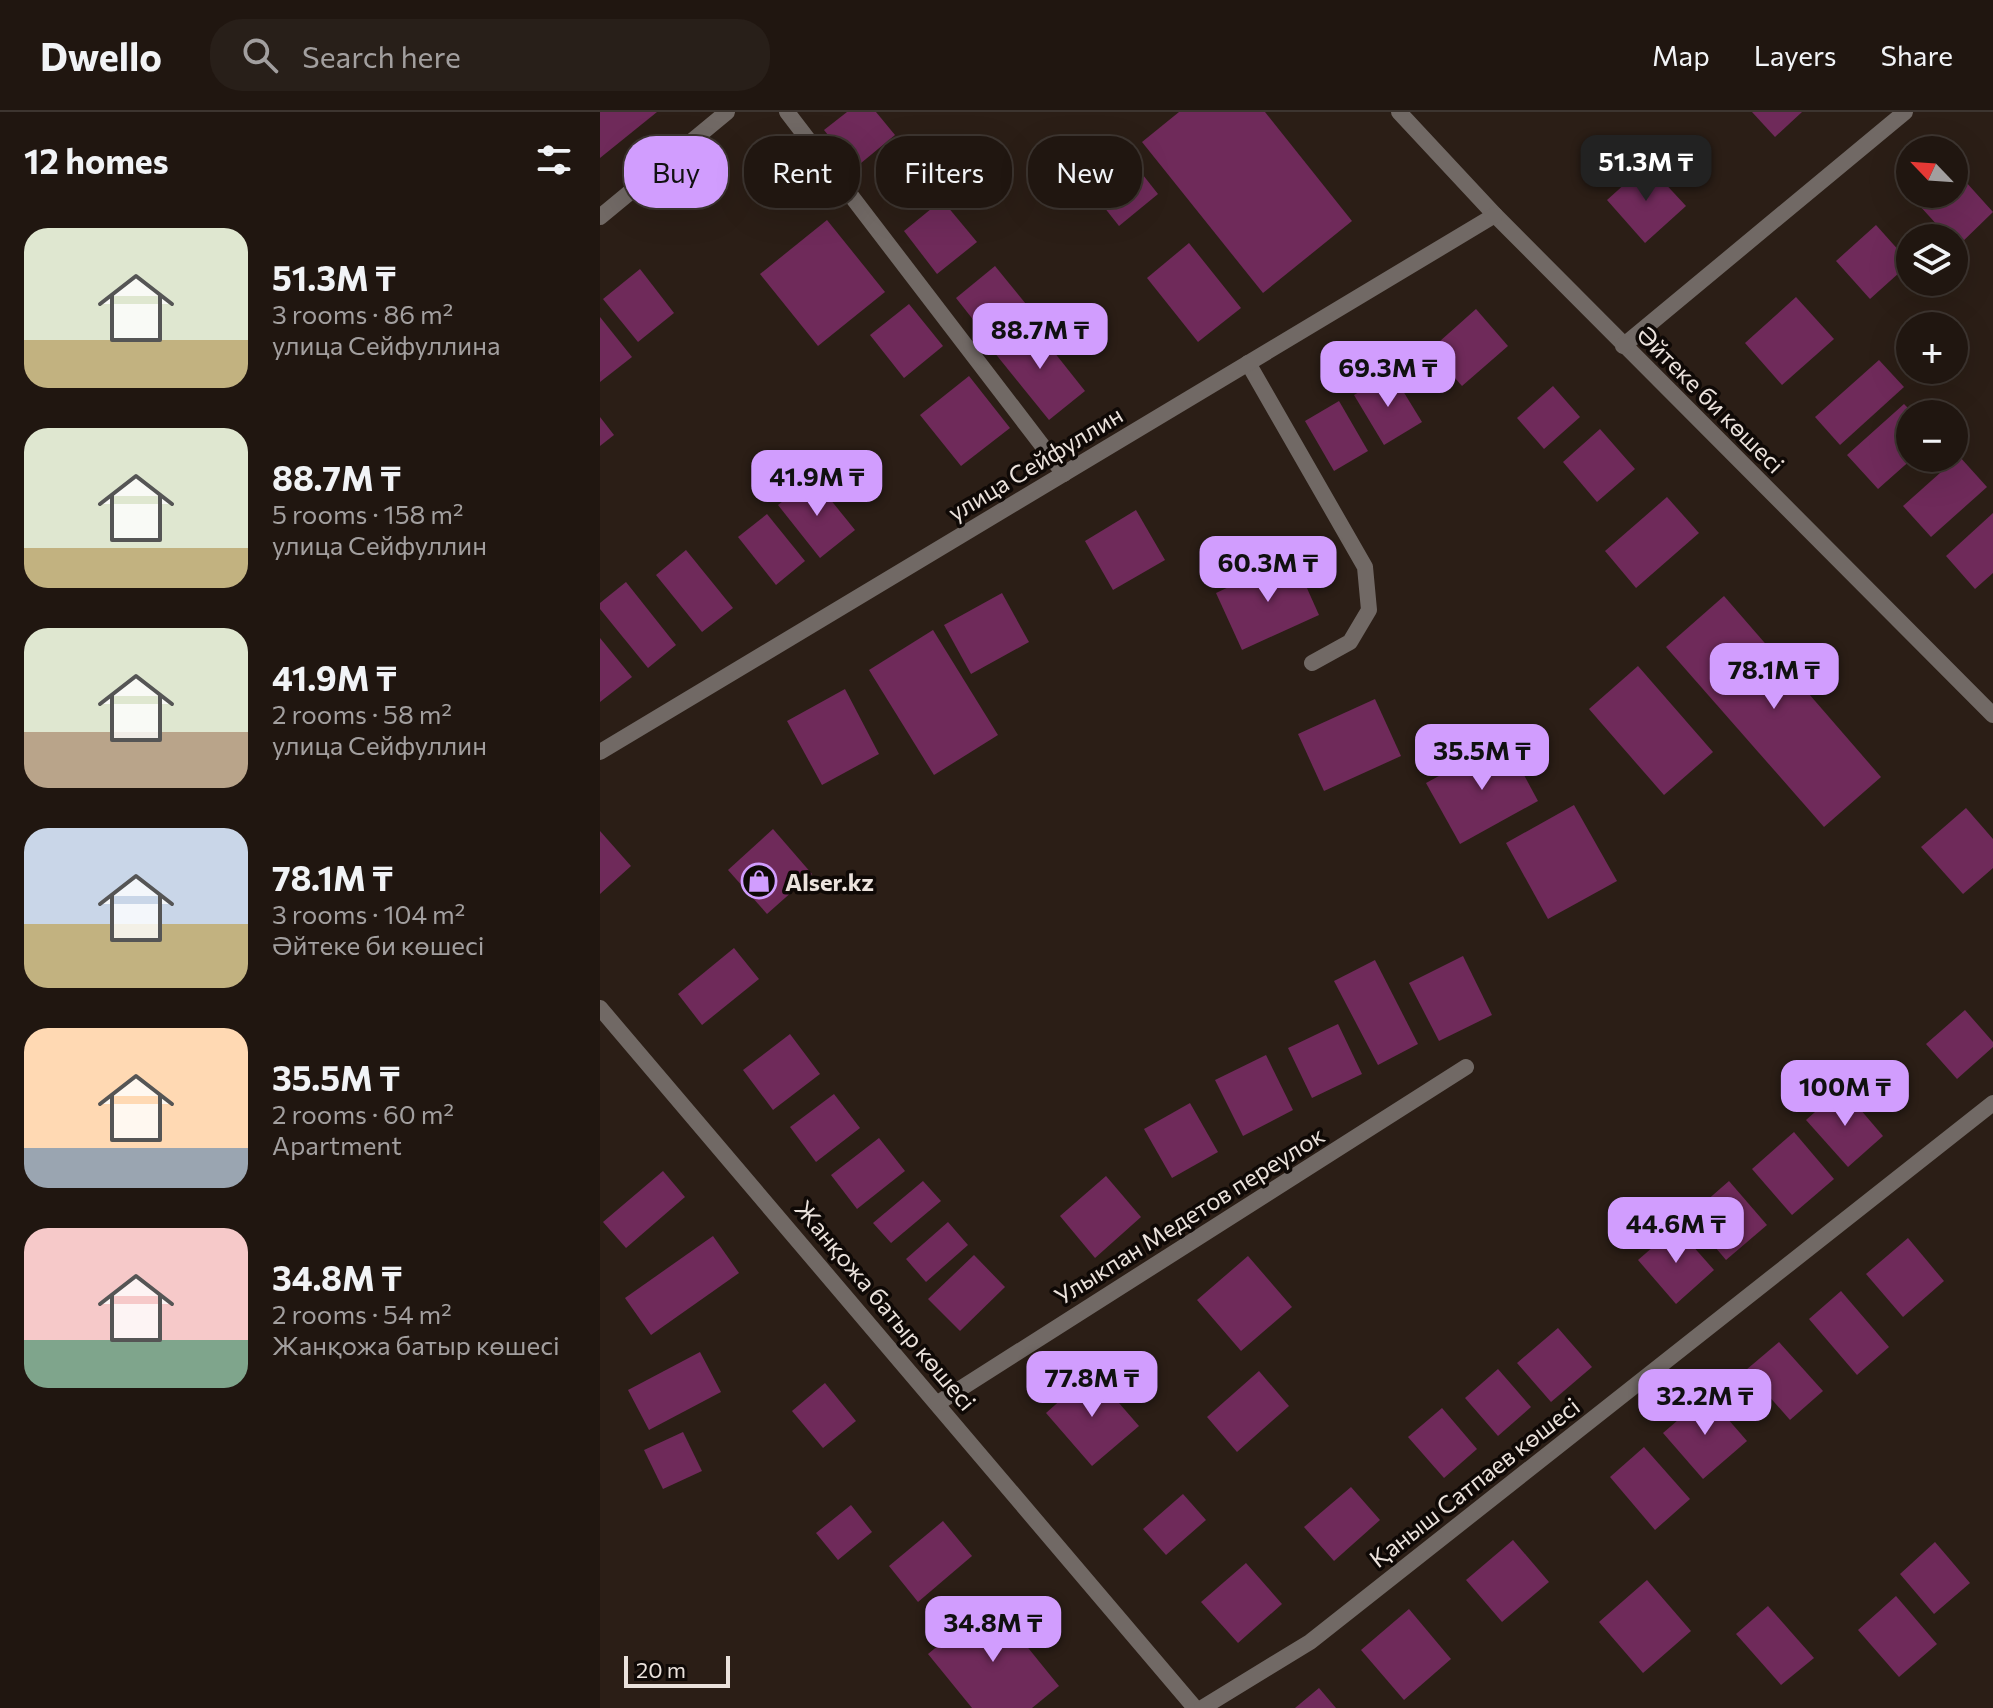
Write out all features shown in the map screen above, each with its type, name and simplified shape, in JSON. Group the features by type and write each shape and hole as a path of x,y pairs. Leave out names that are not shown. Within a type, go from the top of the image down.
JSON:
{"street":[{"path":"600,217 727,112"},
{"path":"787,112 1064,474"},
{"name":"Әйтеке би көшесі","path":"1399,112 1623,346 1993,715"},
{"path":"1623,346 1905,112"},
{"name":"улица Сейфуллин","path":"600,752 1495,215"},
{"path":"1248,363 1365,567 1369,610 1350,642 1312,663"},
{"name":"Жанқожа батыр көшесі","path":"600,1008 1195,1708"},
{"name":"Улыкпан Медетов переулок","path":"938,1403 1466,1067"},
{"name":"Қаныш Сатпаев көшесі","path":"1202,1708 1310,1642 1993,1103"}],"building":[{"path":"600,112 657,112 624,136 600,158"},
{"path":"847,112 876,112 895,135 876,136 876,151 860,164 860,136 829,136 824,130"},
{"path":"1179,112 1265,112 1352,221 1263,293 1142,142"},
{"path":"1752,112 1802,112 1775,137"},
{"path":"1647,164 1686,206 1645,243 1607,200"},
{"path":"1142,174 1158,194 1142,207"},
{"path":"1968,184 1993,212 1968,236 1968,224 1936,224 1922,208 1968,208"},
{"path":"932,208 949,208 977,242 937,274 904,231"},
{"path":"1105,208 1141,208 1119,226"},
{"path":"827,220 885,292 818,346 760,274"},
{"path":"1876,225 1896,247 1896,276 1870,299 1836,261"},
{"path":"1189,243 1241,308 1198,342 1147,278"},
{"path":"995,266 1030,309 990,341 956,298"},
{"path":"640,269 674,313 638,342 603,299"},
{"path":"1796,297 1834,339 1782,385 1745,343"},
{"path":"909,304 943,346 904,378 870,335"},
{"path":"1476,309 1508,346 1462,386 1430,350"},
{"path":"600,317 632,357 600,382"},
{"path":"1031,323 1085,391 1049,420 994,352"},
{"path":"1879,360 1896,378 1896,384 1904,387 1840,445 1815,417"},
{"path":"1392,373 1422,422 1384,445 1354,395"},
{"path":"969,376 1010,428 961,466 920,415"},
{"path":"1553,386 1580,417 1544,449 1517,418"},
{"path":"1339,401 1368,451 1334,471 1305,421"},
{"path":"1896,411 1897,472 1878,489 1847,455"},
{"path":"600,417 614,435 600,446"},
{"path":"1600,429 1635,469 1597,502 1563,462"},
{"path":"1968,466 1987,487 1931,537 1903,506 1941,472 1968,472"},
{"path":"813,478 855,530 820,558 778,505"},
{"path":"1667,497 1699,533 1636,588 1605,551"},
{"path":"1136,510 1165,560 1113,590 1085,541"},
{"path":"1993,513 1993,573 1975,589 1946,556"},
{"path":"767,514 805,561 776,585 738,537"},
{"path":"686,550 733,608 702,632 656,575"},
{"path":"1293,557 1319,615 1242,650 1216,593"},
{"path":"626,582 676,645 648,668 600,609 600,603"},
{"path":"1002,593 1029,642 971,674 944,625"},
{"path":"1724,596 1881,777 1824,827 1666,647"},
{"path":"933,630 998,735 934,775 869,670"},
{"path":"600,638 632,677 600,702"},
{"path":"1638,666 1713,752 1664,795 1589,709"},
{"path":"845,689 879,754 822,785 787,721"},
{"path":"1375,699 1401,756 1324,791 1298,734"},
{"path":"1505,740 1538,801 1460,844 1426,783"},
{"path":"1574,805 1617,881 1548,919 1506,843"},
{"path":"1966,808 1993,839 1993,868 1963,894 1921,847"},
{"path":"773,829 812,874 767,914 728,870"},
{"path":"600,831 631,866 600,894"},
{"path":"734,948 759,979 702,1025 678,994"},
{"path":"1463,956 1492,1015 1439,1041 1409,983"},
{"path":"1375,960 1418,1044 1378,1065 1334,981"},
{"path":"1965,1010 1993,1042 1993,1047 1957,1079 1926,1044"},
{"path":"1338,1024 1362,1074 1312,1098 1288,1048"},
{"path":"790,1034 820,1074 773,1110 743,1070"},
{"path":"1266,1055 1293,1110 1243,1136 1215,1080"},
{"path":"1842,1088 1883,1136 1848,1167 1806,1120"},
{"path":"834,1094 860,1128 816,1162 790,1127"},
{"path":"1190,1103 1218,1152 1172,1178 1144,1129"},
{"path":"1794,1132 1834,1179 1792,1215 1752,1169"},
{"path":"879,1138 905,1171 857,1209 831,1175"},
{"path":"663,1171 685,1197 626,1248 603,1222"},
{"path":"1106,1176 1141,1217 1095,1258 1060,1216"},
{"path":"923,1181 941,1201 891,1243 873,1223"},
{"path":"1729,1181 1767,1225 1726,1260 1689,1216"},
{"path":"948,1222 968,1245 926,1282 906,1259"},
{"path":"1676,1227 1714,1270 1676,1304 1638,1260"},
{"path":"713,1236 739,1273 651,1335 625,1298"},
{"path":"1908,1238 1944,1281 1903,1317 1866,1274"},
{"path":"974,1255 1005,1287 960,1331 928,1299"},
{"path":"1248,1256 1292,1307 1241,1351 1197,1300"},
{"path":"1841,1291 1889,1347 1857,1375 1809,1319"},
{"path":"1558,1328 1592,1367 1551,1402 1517,1363"},
{"path":"1779,1342 1823,1391 1790,1420 1746,1370"},
{"path":"700,1352 721,1392 649,1430 628,1390"},
{"path":"1498,1369 1531,1407 1498,1436 1465,1398"},
{"path":"1259,1371 1289,1406 1237,1452 1207,1417"},
{"path":"1092,1372 1139,1426 1092,1466 1046,1413"},
{"path":"825,1383 856,1421 823,1448 792,1411"},
{"path":"1707,1395 1747,1441 1703,1479 1663,1433"},
{"path":"1442,1408 1477,1449 1444,1478 1408,1437"},
{"path":"683,1432 702,1471 663,1489 644,1450"},
{"path":"1644,1447 1690,1499 1655,1530 1610,1477"},
{"path":"1351,1487 1380,1520 1334,1561 1304,1527"},
{"path":"1183,1494 1206,1520 1166,1555 1143,1529"},
{"path":"851,1505 872,1532 838,1560 816,1533"},
{"path":"943,1521 972,1556 918,1602 889,1566"},
{"path":"1513,1540 1549,1582 1502,1622 1466,1580"},
{"path":"1935,1542 1970,1583 1934,1614 1900,1574"},
{"path":"1246,1563 1282,1604 1238,1643 1201,1602"},
{"path":"1647,1580 1691,1631 1643,1673 1599,1622"},
{"path":"1896,1596 1937,1644 1899,1677 1858,1630"},
{"path":"991,1602 1059,1686 1032,1708 972,1708 928,1654"},
{"path":"1768,1606 1814,1658 1781,1685 1736,1634"},
{"path":"1409,1609 1451,1659 1404,1700 1361,1650"},
{"path":"1319,1688 1336,1708 1295,1708"}],"place":[{"name":"Alser.kz","path":"759,881"}]}
